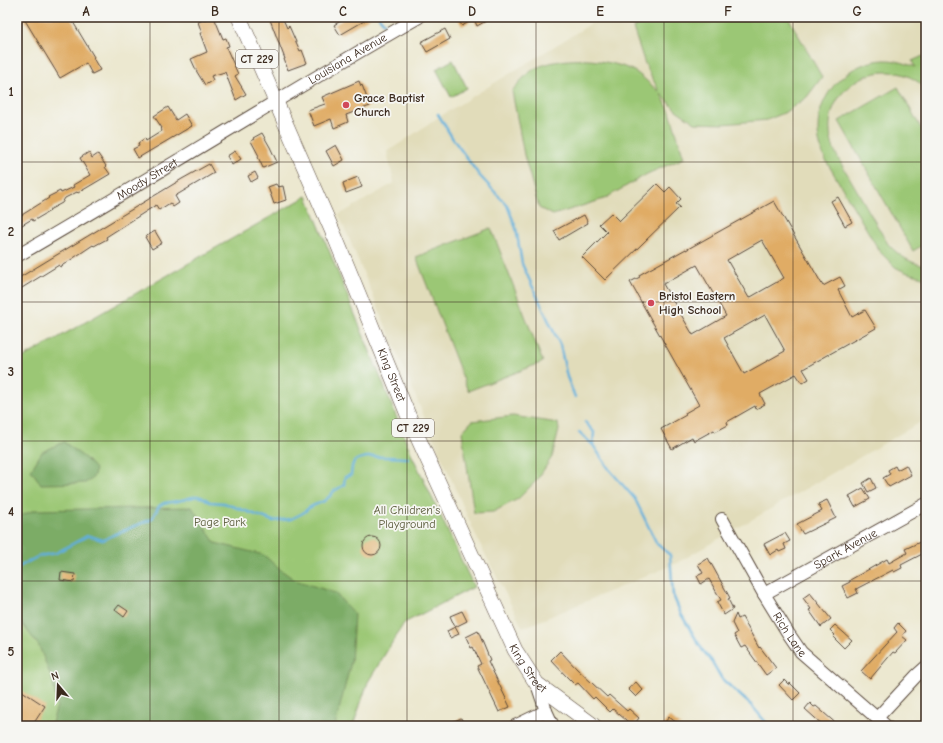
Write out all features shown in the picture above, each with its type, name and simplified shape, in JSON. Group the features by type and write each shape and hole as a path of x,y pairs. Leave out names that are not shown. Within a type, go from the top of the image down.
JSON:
{"main road":[{"name":"King Street","path":"239,17 335,238 413,427 514,650 537,684 594,726"}],"street":[{"name":"Louisiana Avenue","path":"276,100 419,17"},
{"name":"Moody Street","path":"17,256 118,197 276,100"},
{"name":"Spark Avenue","path":"764,594 926,504"},
{"name":"Rich Lane","path":"722,519 764,594 801,652 882,722"},
{"path":"882,722 916,676 926,667"},
{"path":"537,684 546,711 553,726"},
{"path":"515,726 546,711"}],"shaded area":[{"name":"Bristol Eastern High School","path":"602,17 926,17 926,419 677,563 523,628 478,540 339,215 394,183 387,152 439,117"}],"green space":[{"path":"649,17 788,17 822,77 807,97 784,113 767,120 723,124 695,123 676,110 661,94 670,112 684,158 647,174 604,199 553,215 539,208 524,155 512,91 525,76 534,69 557,62 583,60 609,63 632,70 659,91 645,64 633,28"},
{"path":"923,56 926,62 926,89 911,77 894,72 876,73 860,79 846,89 836,103 830,120 832,145 883,236 896,252 910,261 926,266 926,278 905,272 895,267 880,252 825,159 820,145 818,130 819,116 829,92 848,73 859,66 885,60 900,62 915,67 912,61"},
{"path":"453,60 467,88 451,97 436,69"},
{"path":"898,87 926,137 926,243 913,251 839,121"},
{"name":"Page Park","path":"307,196 411,453 474,587 404,623 368,682 353,726 17,726 17,361"},
{"path":"491,228 543,362 468,391 416,257"},
{"path":"513,416 558,423 559,430 552,457 537,480 518,499 493,512 474,513 462,432 472,421"},
{"path":"64,442 86,459 96,470 92,479 85,483 41,484 31,470 42,452"},
{"path":"192,507 215,543 264,555 278,568 295,580 335,593 354,614 351,662 335,726 51,726 57,706 53,682 39,646 17,617 17,517 35,510"}],"building":[{"path":"23,17 70,17 100,70 92,74 86,63 60,78"},
{"path":"214,17 223,39 226,38 229,46 226,47 238,74 235,76 246,94 236,100 225,72 211,76 213,80 205,85 191,59 207,52 200,33 202,33 198,22"},
{"path":"269,17 282,17 287,28 289,26 307,63 288,70"},
{"path":"347,17 371,17 340,35 334,25"},
{"path":"457,17 493,17 477,26 474,19 462,26"},
{"path":"445,29 450,39 427,52 421,42"},
{"name":"Grace Baptist Church","path":"359,81 370,106 346,115 348,122 334,128 331,119 314,126 308,110 325,104 322,97"},
{"path":"168,107 176,120 185,114 192,126 138,158 133,149 139,146 138,143 145,138 146,141 162,131 162,128 154,116"},
{"path":"262,133 277,162 263,168 258,157 259,156 251,141 255,139 253,138"},
{"path":"336,145 344,160 334,166 326,151"},
{"path":"235,151 241,159 232,165 227,156"},
{"path":"89,152 92,158 98,154 110,174 78,193 77,192 65,198 62,203 33,221 32,219 17,228 17,218 49,198 48,197 60,191 61,193 74,187 73,185 90,175 80,158"},
{"path":"209,164 214,173 175,196 179,203 173,207 170,203 159,210 156,205 106,237 107,239 94,246 93,245 60,267 59,265 17,291 17,279"},
{"path":"255,172 258,178 251,182 248,176"},
{"path":"358,177 362,187 346,193 343,183"},
{"path":"276,184 278,187 283,186 286,200 274,204 268,187"},
{"path":"657,184 665,192 670,187 681,199 676,204 680,207 605,280 582,257 607,232 599,224 611,213 619,221"},
{"path":"838,197 852,222 845,226 831,201"},
{"path":"774,201 823,286 840,277 845,286 838,290 852,317 865,310 876,328 803,369 809,379 802,383 796,374 760,394 765,404 756,409 755,406 727,422 728,425 715,432 714,430 694,441 692,437 672,449 661,429 686,415 685,413 699,405 630,282 640,277 639,275","holes":["762,240 784,278 749,298 727,260","697,265 726,316 693,335 663,284","765,315 785,351 744,374 724,338"]},
{"path":"584,215 588,223 559,240 554,231"},
{"path":"155,231 162,243 152,249 145,237"},
{"path":"906,465 911,475 889,487 883,478 890,474 888,470 895,466 897,470"},
{"path":"871,478 876,488 868,492 863,483"},
{"path":"863,488 870,499 855,507 849,496"},
{"path":"827,500 836,518 803,534 797,524 822,511 818,504"},
{"path":"785,533 790,541 784,544 786,549 779,552 778,550 770,555 764,544"},
{"path":"372,537 378,540 381,546 378,552 372,555 366,552 363,546 366,540"},
{"path":"926,541 926,552 901,565 902,568 894,572 893,570 856,589 858,593 848,598 842,586 850,582 850,580 887,559 889,563 907,553 905,549 920,542"},
{"path":"708,558 730,598 728,599 733,609 724,615 717,602 721,600 709,579 701,584 697,576 703,573 698,564"},
{"path":"61,572 75,574 74,582 60,580"},
{"path":"810,593 831,619 821,627 809,610 811,609 803,598"},
{"path":"119,605 128,611 124,617 115,610"},
{"path":"462,611 467,621 455,627 450,616"},
{"path":"736,614 738,619 742,617 759,648 760,647 776,668 766,675 745,646 741,648 734,635 737,633 732,623"},
{"path":"898,623 906,631 902,636 907,640 895,653 893,652 870,679 861,671 897,632 894,628"},
{"path":"835,625 852,640 844,648 833,637 835,635 830,630"},
{"path":"455,627 459,634 450,638 447,631"},
{"path":"478,631 490,660 488,661 510,707 499,712 477,666 481,664 473,647 471,648 466,637"},
{"path":"560,651 607,697 609,695 627,711 629,709 639,718 633,726 613,709 610,712 595,697 593,699 578,683 575,685 567,677 551,660"},
{"path":"784,680 789,685 790,683 800,693 793,700 779,685"},
{"path":"636,682 643,690 636,697 628,689"},
{"path":"22,691 45,706 32,726 27,726 17,719 17,699"},
{"path":"810,703 814,707 816,706 839,726 824,726 805,709"},
{"path":"669,717 681,726 662,726"},
{"path":"461,718 465,726 444,726"}],"waterway":[{"path":"379,17 385,24"},
{"path":"438,114 453,139 479,175 507,205 516,228 522,264 560,345 567,377 575,397"},
{"path":"585,422 594,432 593,445 609,469 635,499 657,544 670,555 673,595 681,614 703,651 711,660 722,679 752,706 769,726"},
{"path":"579,432 593,445"},
{"path":"17,568 39,556 56,553 87,536 102,540 106,539 152,519 159,506 164,503 197,496 210,502 224,503 273,521 291,519 303,513 310,507 324,501 334,491 344,485 345,477 351,475 353,464 358,459 371,457 408,458"}],"place":[{"name":"Grace Baptist Church","path":"346,105"},
{"name":"Bristol Eastern High School","path":"651,303"}],"park label":[{"name":"All Children's Playground","path":"407,517"}]}
